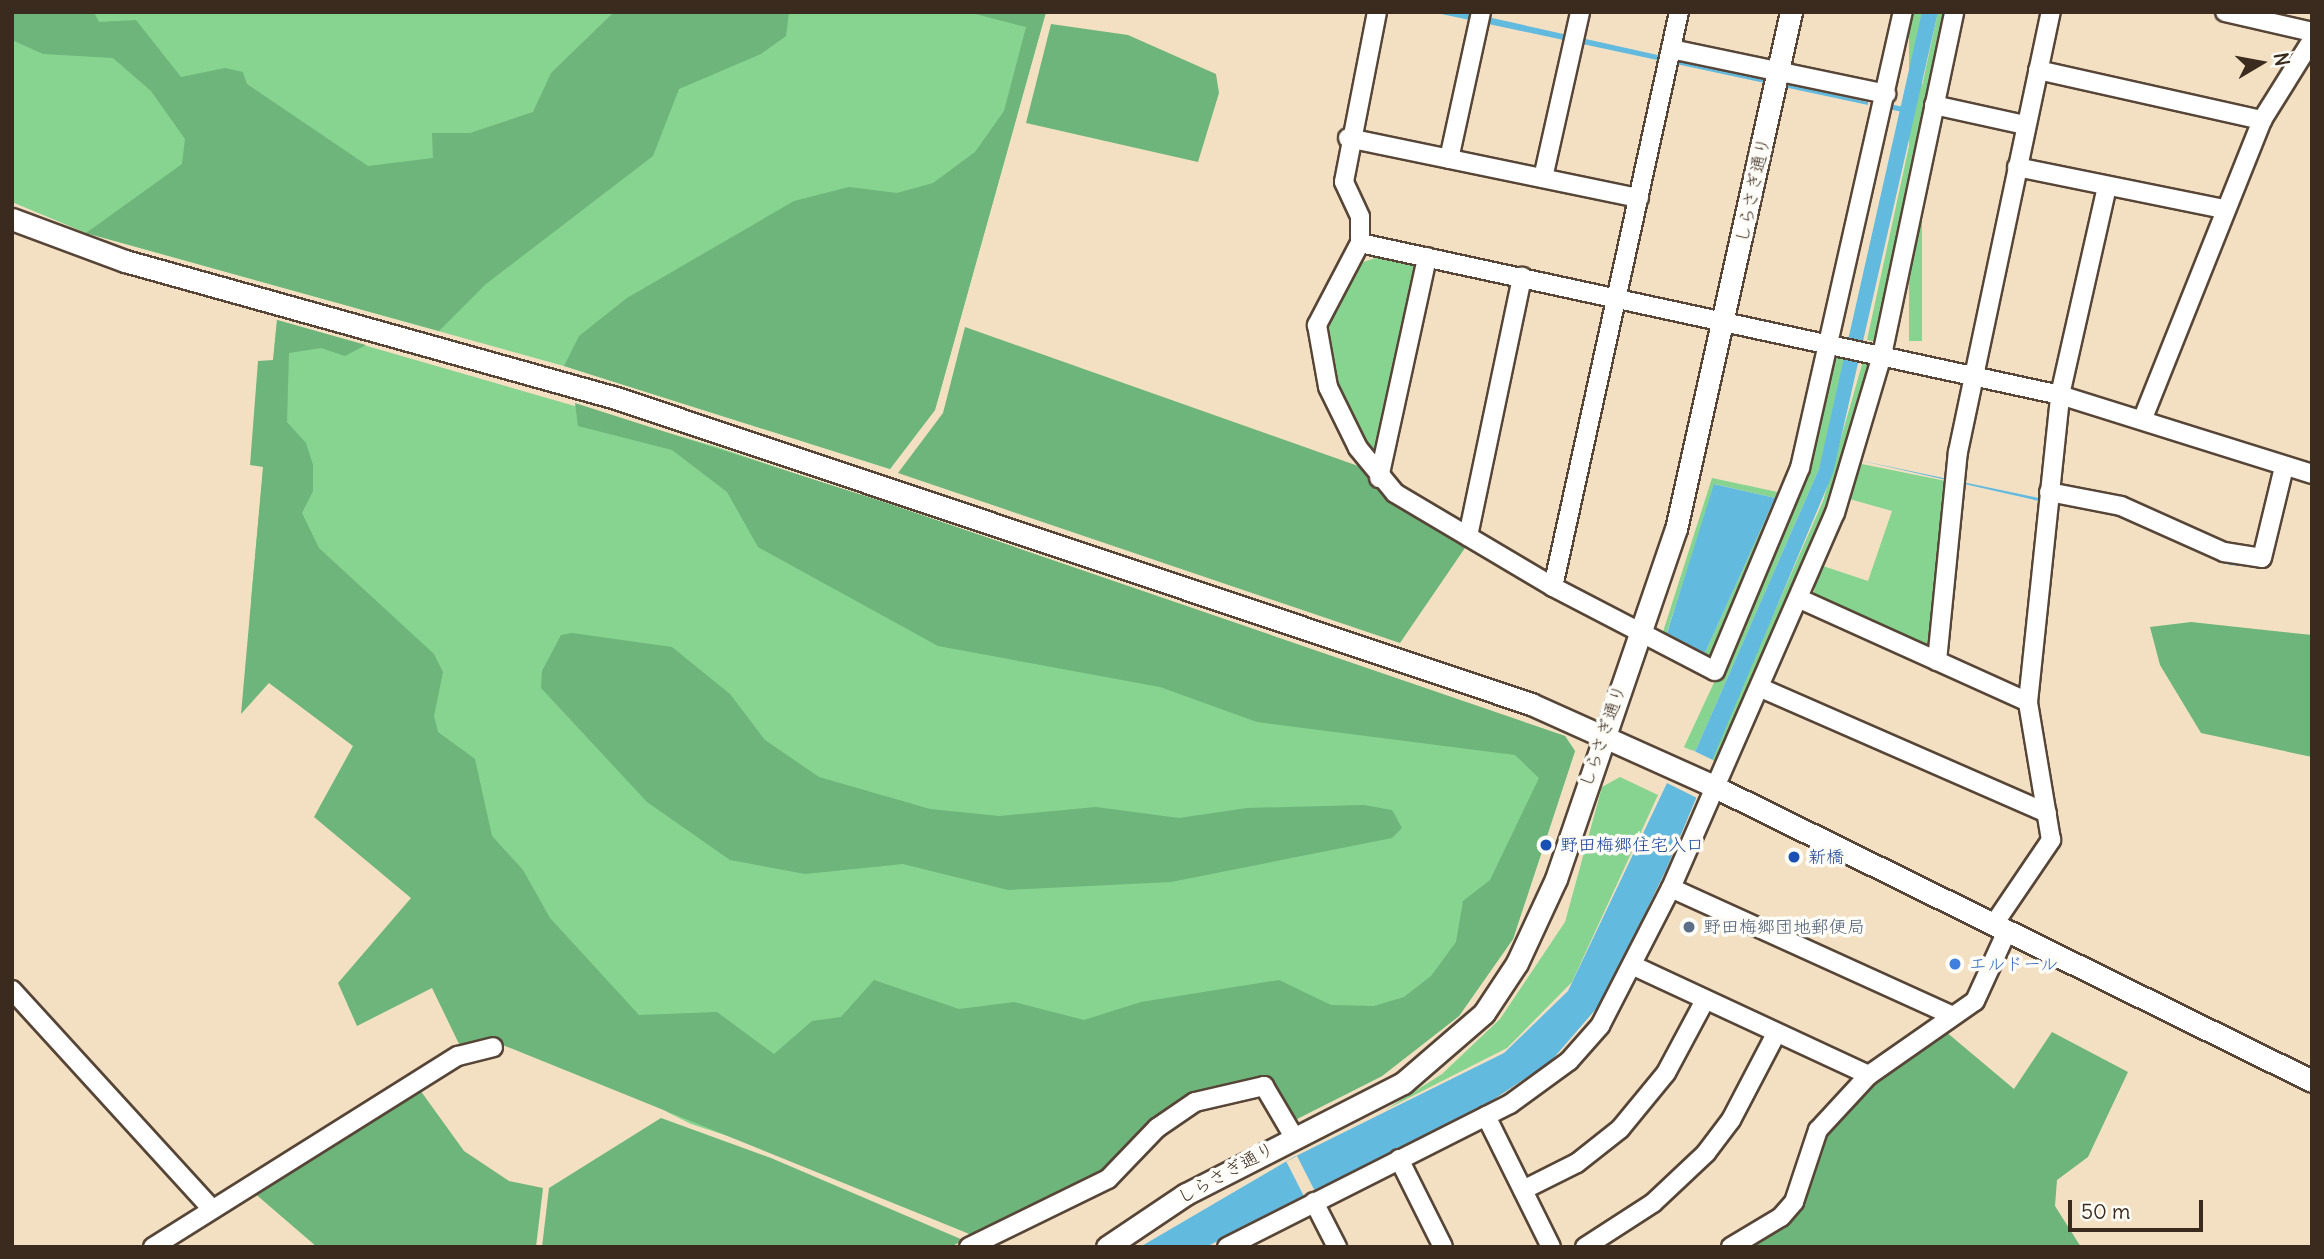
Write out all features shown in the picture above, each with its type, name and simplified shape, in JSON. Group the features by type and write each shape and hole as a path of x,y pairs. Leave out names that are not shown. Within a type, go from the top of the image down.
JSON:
{"street":[{"path":"1377,12 1348,138 1344,182 1360,218 1360,243 1317,325 1328,387 1379,478 1553,587 1715,671 1800,468 1832,345 1903,12"},
{"path":"1449,159 1481,12"},
{"path":"1543,178 1580,12"},
{"path":"1553,587 1679,12"},
{"name":"しらさぎ通り","path":"1107,1247 1186,1194 1403,1083 1484,1013 1540,917 1676,530 1725,322 1791,12"},
{"path":"1227,1247 1486,1116 1569,1061 1600,1026 1634,966 1671,888 1713,786 1761,688 1800,599 1835,513 1882,355 1954,12"},
{"path":"1937,661 1958,452 2050,12"},
{"path":"2225,12 2312,32"},
{"path":"2143,418 2223,209 2262,120 2312,40"},
{"path":"1671,49 1886,94"},
{"path":"2038,70 2262,120"},
{"path":"1934,105 2025,125"},
{"path":"1348,138 1639,198"},
{"path":"2017,167 2223,209"},
{"path":"1731,1247 1781,1217 1794,1202 1818,1130 1869,1075 1951,1015 1975,1001 2000,927 2051,840 2028,702 2060,395 2107,187"},
{"path":"12,219 125,261 630,402 1518,700 1603,734 1713,786 2312,1081"},
{"path":"1360,243 1974,374 2143,418 2284,467 2312,474"},
{"path":"1379,478 1427,257"},
{"path":"1468,536 1522,277"},
{"path":"2049,492 2121,506 2224,552 2262,558 2284,467"},
{"path":"1800,599 2028,702"},
{"path":"1761,688 2048,813"},
{"path":"1671,888 1951,1015"},
{"path":"1634,966 1704,1002 1869,1075"},
{"path":"12,990 211,1208"},
{"path":"1523,1190 1577,1163 1620,1129 1666,1073 1704,1002"},
{"path":"1585,1247 1653,1203 1706,1153 1731,1120 1776,1034"},
{"path":"157,1246 211,1208 458,1056 493,1047"},
{"path":"969,1247 1108,1179 1157,1128 1195,1101 1264,1086 1294,1137"},
{"path":"1486,1116 1550,1247"},
{"path":"1399,1159 1443,1247"},
{"path":"1314,1202 1336,1247"}],"green space":[{"path":"12,12 1046,12 935,410 890,469 564,366 86,233 12,202"},
{"path":"12,12 94,12 99,22 136,20 181,77 225,68 243,72 247,84 368,166 433,158 432,133 470,133 533,112 551,73 614,12 789,12 786,36 761,54 679,89 653,156 486,284 439,331 86,233 182,164 185,139 151,91 113,58 43,54 12,40"},
{"path":"968,12 1046,12 935,410 890,469 564,366 579,336 627,298 794,201 849,187 897,193 933,183 975,152 1004,111 1026,27"},
{"path":"1909,12 1922,12 1922,341 1909,341"},
{"path":"1938,12 1947,12 1877,342 1867,340"},
{"path":"1051,24 1128,35 1216,74 1219,93 1198,162 1026,123"},
{"path":"1382,256 1411,262 1417,270 1374,455 1336,385 1325,328 1360,263"},
{"path":"277,320 717,447 1565,736 1575,751 1513,939 1459,1016 1382,1076 1295,1120 1269,1078 1193,1094 1153,1120 1106,1169 972,1235 777,1152 691,1124 667,1112 356,674 251,600"},
{"path":"277,320 366,345 345,356 321,348 289,353 287,422 306,443 313,465 313,491 302,513 319,548 434,654 443,672 434,716 438,732 475,759 492,836 523,870 550,918 639,1015 717,1012 774,1054 812,1021 841,1017 874,980 959,1009 1014,1002 1084,1020 1141,1002 1279,980 1331,1005 1374,1006 1404,997 1431,976 1456,942 1463,901 1490,880 1539,778 1515,755 1257,722 1160,687 938,646 758,547 727,492 672,450 578,426 575,403 881,501 1565,736 1575,751 1513,939 1459,1016 1382,1076 1295,1120 1269,1078 1193,1094 1153,1120 1106,1169 972,1235 493,1041 460,1046 432,988 357,1026 338,983 411,898 314,817 353,746 269,683 241,714 263,467 250,465 258,361 273,360"},
{"path":"965,327 1361,467 1389,499 1467,545 1400,643 898,473 943,413"},
{"path":"1836,355 1847,358 1819,469 1695,752 1684,747 1765,573 1818,424"},
{"path":"1863,361 1873,363 1831,504 1721,764 1710,759 1823,501"},
{"path":"1857,463 1946,481 1931,643 1925,648 1813,596 1820,565 1868,581 1892,511 1846,498"},
{"path":"1712,478 1782,493 1713,658 1704,658 1662,635","holes":["1715,484 1775,498 1705,653 1667,632"]},
{"path":"2191,622 2312,635 2312,757 2201,733 2160,665 2150,627"},
{"path":"572,633 672,647 730,694 765,740 819,777 930,809 999,816 1096,807 1179,818 1247,808 1364,805 1392,810 1402,828 1392,838 1171,882 1008,890 903,864 805,874 730,860 647,802 541,688 542,671 561,635"},
{"path":"1620,777 1658,795 1572,982 1507,1048 1385,1110 1442,1074 1500,1019 1565,922 1602,787"},
{"path":"1945,1031 2014,1089 2052,1032 2128,1072 2088,1157 2057,1180 2055,1206 2081,1247 1745,1247 1802,1204 1822,1134 1868,1087"},
{"path":"420,1090 464,1151 509,1181 543,1188 536,1247 317,1247 253,1192"},
{"path":"661,1118 771,1158 963,1240 951,1247 542,1247 549,1188"}],"water":[{"path":"1432,12 1465,12 1868,102 1868,105"},
{"path":"1922,12 1938,12 1833,473 1666,870 1602,1002 1551,1061 1490,1102 1206,1247 1140,1247 1292,1158 1504,1053 1568,991 1667,783 1695,752 1819,469"},
{"path":"1858,460 2039,498 2039,501"},
{"path":"1714,484 1775,498 1705,653 1667,633"},
{"path":"2058,503 2123,516 2220,559 2267,568 2229,565 2130,520"}],"pier":[{"path":"1692,750 1713,760 1699,799 1665,782"},
{"path":"1297,1156 1315,1191 1304,1196 1286,1161"}],"waterway":[{"path":"1889,106 1907,110"}],"place":[{"name":"野田梅郷住宅入口","path":"1546,845"},
{"name":"新橋","path":"1794,857"},
{"name":"野田梅郷団地郵便局","path":"1689,927"},
{"name":"エルドール","path":"1955,964"}]}
